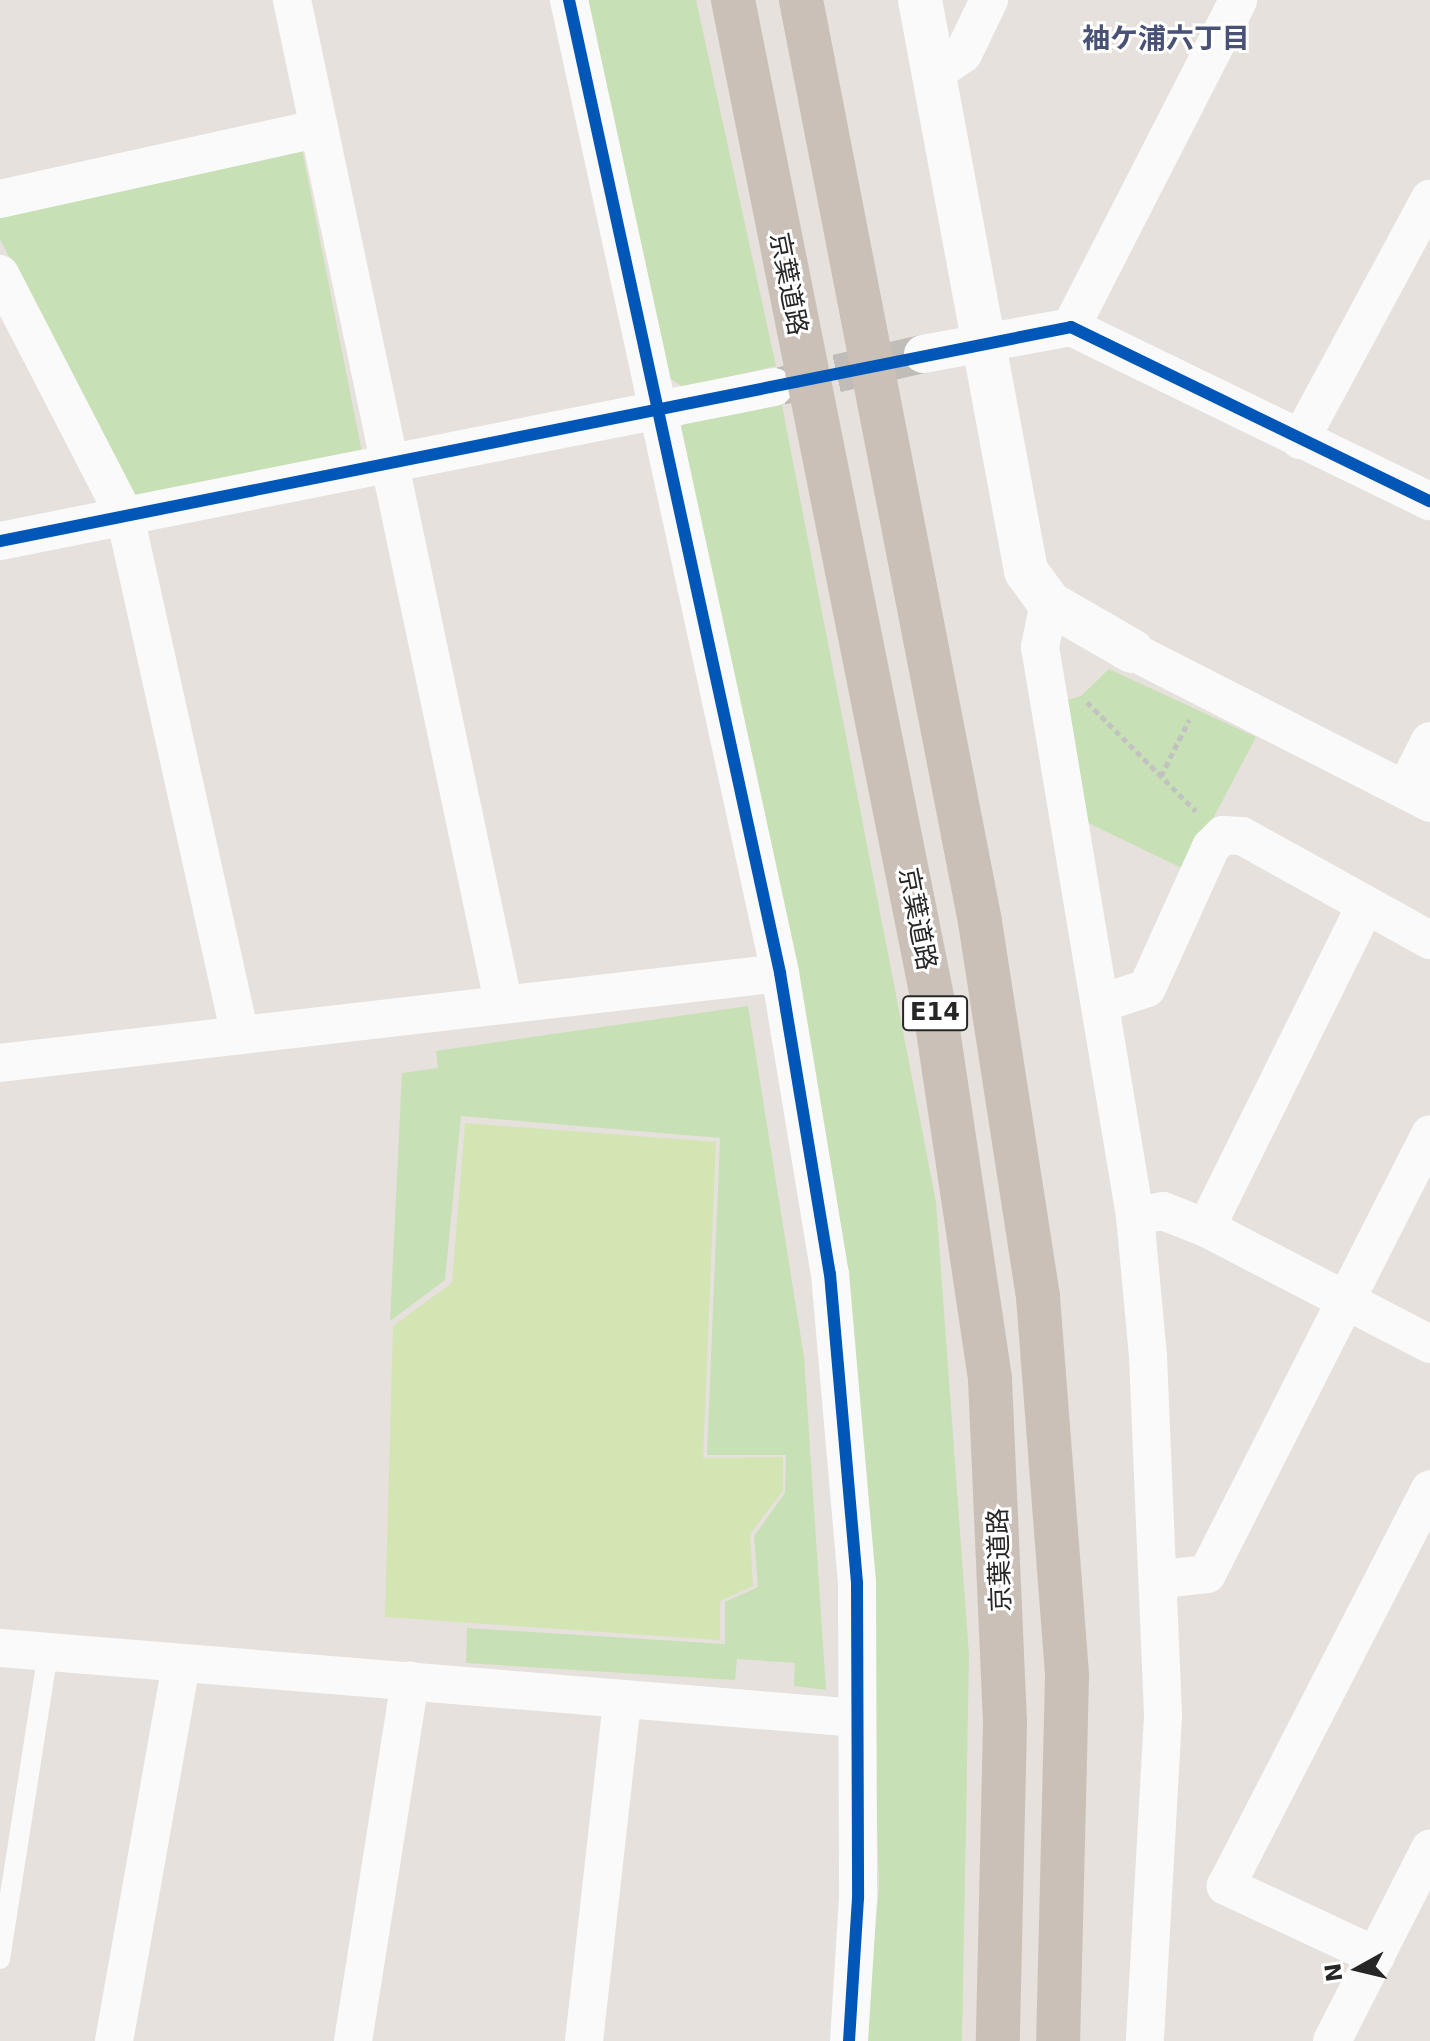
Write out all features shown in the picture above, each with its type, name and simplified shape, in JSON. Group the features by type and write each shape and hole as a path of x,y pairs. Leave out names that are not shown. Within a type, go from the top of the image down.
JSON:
{"highway":[{"name":"京葉道路","path":"733,0 936,1017 990,1379 1005,1723 998,2041"},
{"name":"E14","path":"801,0 980,922 1038,1297 1067,1677 1058,2041"}],"street":[{"path":"292,0 503,1001"},
{"path":"569,0 655,409 780,973 843,1403 857,1583 858,1898 849,2041"},
{"path":"920,0 1026,571 1049,603 1132,651 1418,797 1430,741"},
{"path":"934,74 963,54 989,0"},
{"path":"1071,327 1238,0"},
{"path":"0,199 319,128"},
{"path":"1300,440 1430,199"},
{"path":"0,274 125,516 240,1035"},
{"path":"923,354 1071,327 1430,501"},
{"path":"0,541 774,387"},
{"path":"1049,603 1040,647 1102,1003 1135,1216 1162,1579 1160,1842 1145,2041"},
{"path":"1102,1003 1147,988 1211,847 1223,835 1242,836 1364,909 1430,940"},
{"path":"1206,1228 1364,909"},
{"path":"0,1063 503,1001 780,973"},
{"path":"1162,1579 1207,1574 1430,1134"},
{"path":"1135,1216 1163,1211 1206,1228 1430,1344"},
{"path":"1376,1956 1226,1886 1430,1489"},
{"path":"0,1648 857,1718"},
{"path":"114,2041 181,1665"},
{"path":"353,2041 410,1680"},
{"path":"584,2041 622,1700"},
{"path":"1332,2041 1430,1849"}],"lane":[{"path":"0,1959 48,1653"}],"path":[{"path":"1081,696 1223,835"},
{"path":"1161,776 1189,719"}],"green space":[{"path":"579,0 696,0 776,366 683,387 668,377"},
{"path":"302,149 363,458 133,501 0,239 0,216"},
{"path":"781,400 936,1202 969,1655 962,2041 865,2041 879,1887 869,1559 678,430 689,419"},
{"path":"1109,669 1256,737 1186,870 1084,821 1061,702 1081,696"},
{"path":"748,1006 804,1357 826,1690 794,1686 795,1663 737,1659 735,1680 466,1663 467,1628 725,1644 725,1602 758,1587 754,1536 785,1493 786,1455 707,1455 720,1138 461,1116 445,1280 390,1321 402,1073 438,1068 436,1051"},
{"path":"465,1123 716,1142 703,1458 783,1457 783,1491 750,1534 753,1586 720,1601 720,1640 385,1617 393,1326 452,1283"}],"tunnel":[{"path":"781,386 923,354"}],"cycle path":[{"path":"569,0 780,973 830,1274 857,1583 858,1898 849,2041"},
{"path":"0,541 1071,327 1430,501"}],"district":[{"name":"袖ケ浦六丁目","path":"1166,39"}]}
